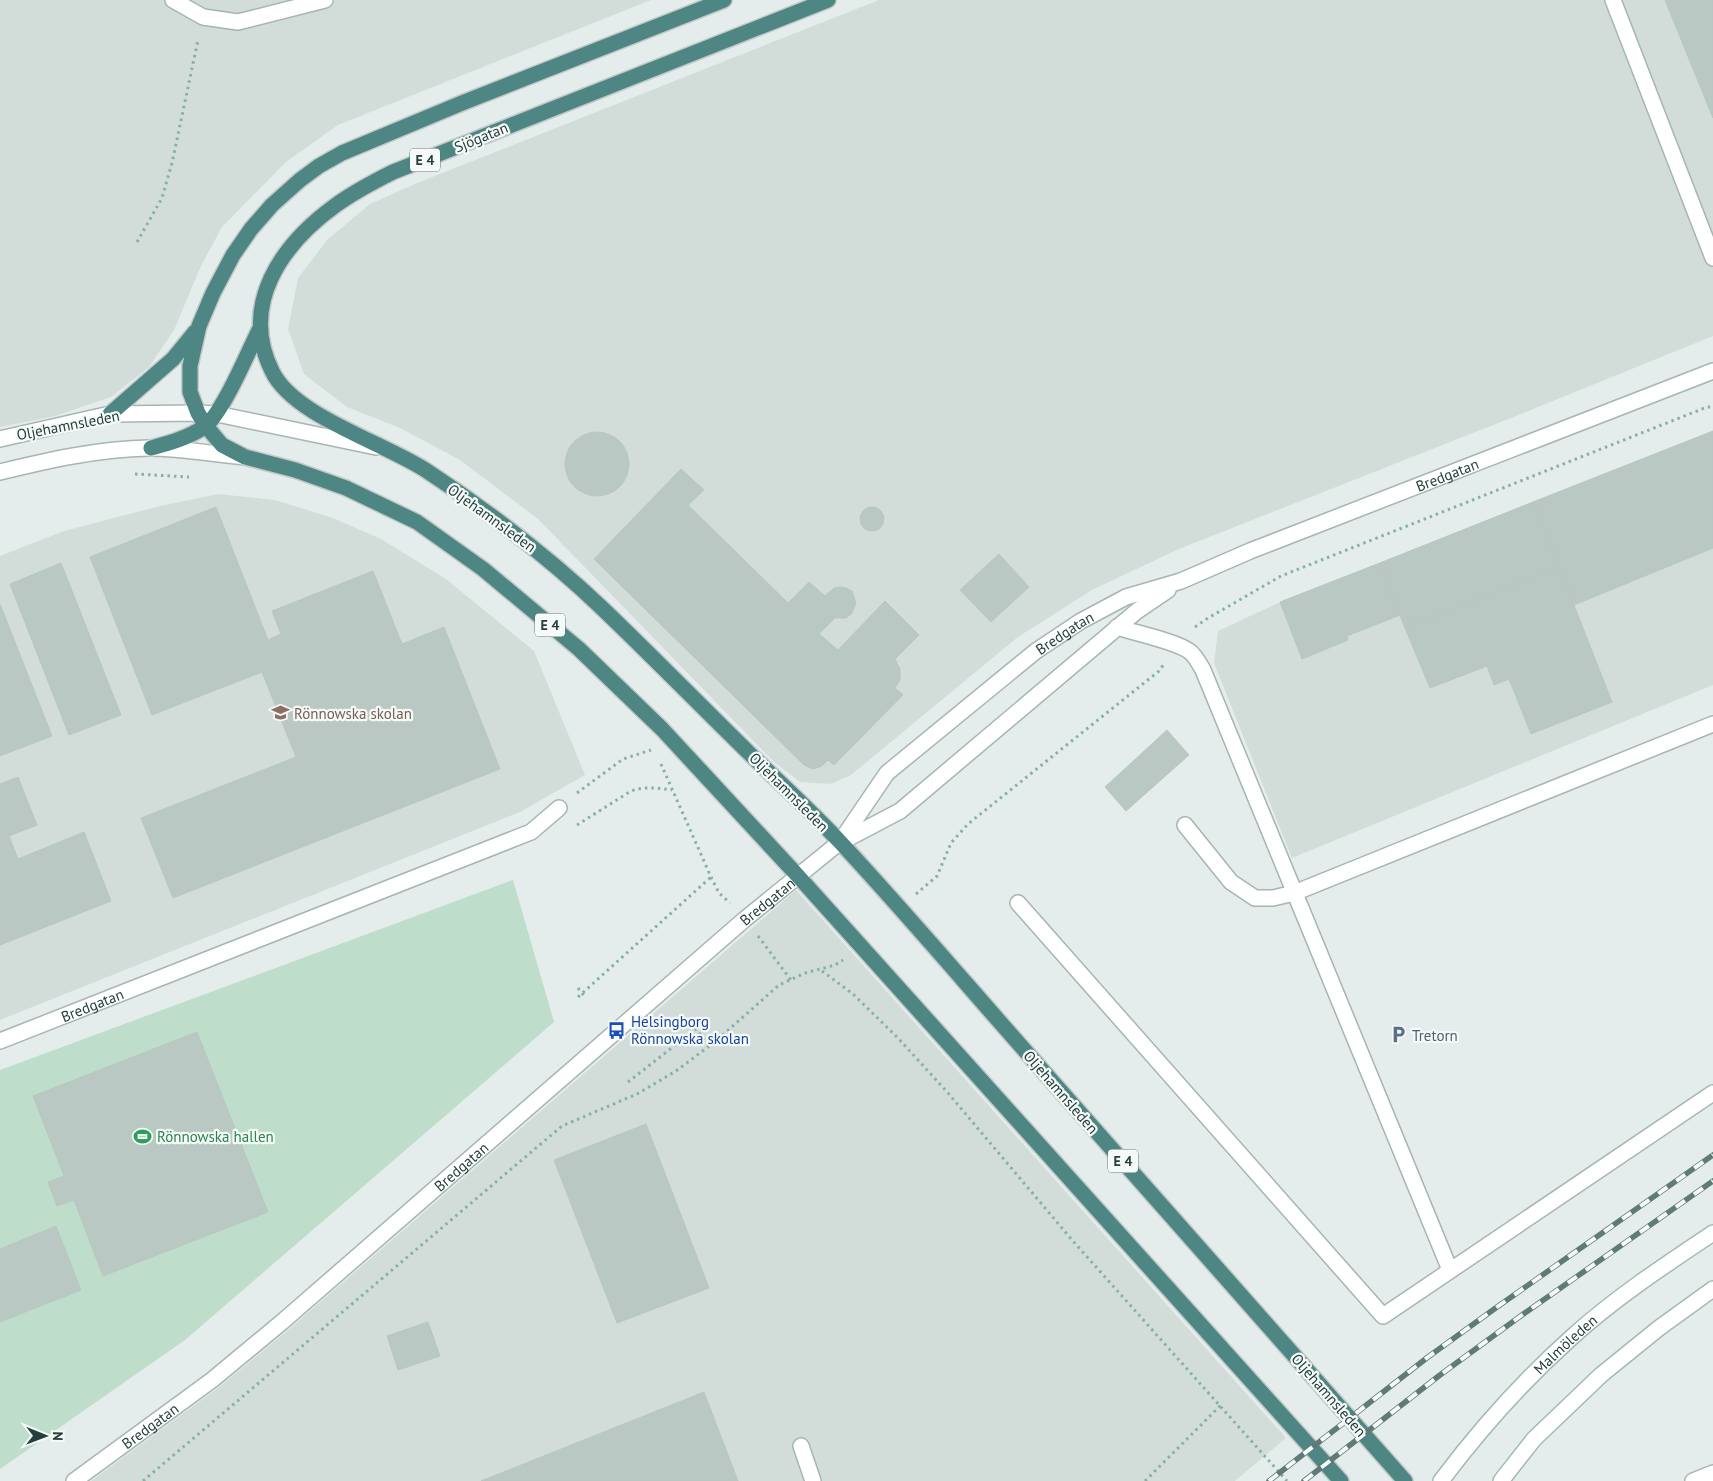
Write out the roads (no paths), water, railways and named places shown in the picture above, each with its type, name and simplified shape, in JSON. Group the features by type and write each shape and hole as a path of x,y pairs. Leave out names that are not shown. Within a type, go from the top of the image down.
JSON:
{"highway":[{"name":"E 4","path":"245,457 222,445 202,419 190,392 192,352 199,326 213,293 233,255 251,229 272,205 300,180 319,166 342,153 462,102 724,0"},
{"name":"Sjögatan","path":"383,449 305,407 273,375 259,330 260,309 275,270 289,250 311,226 334,206 360,189 402,168 828,0"},
{"path":"110,414 173,358 199,326"},
{"path":"151,448 189,436 202,419 217,414 259,330"},
{"name":"Oljehamnsleden","path":"383,449 405,457 427,471 488,513 548,559 599,605 840,842 1405,1481"},
{"name":"Oljehamnsleden","path":"245,457 295,470 346,488 417,522 483,569 579,649 662,729 798,876 1341,1481"}],"street":[{"path":"173,0 202,17 238,22 325,0"},
{"path":"1613,0 1713,258"},
{"name":"Bredgatan","path":"840,842 887,773 1036,651 1081,621 1126,597 1181,581 1250,551 1713,371"},
{"name":"Oljehamnsleden","path":"0,438 110,414 202,419"},
{"name":"Oljehamnsleden","path":"217,414 383,449"},
{"name":"Oljehamnsleden","path":"0,472 48,460 120,449 151,448 245,457"},
{"name":"Bredgatan","path":"74,1481 212,1380 275,1328 745,918 840,842 900,812 1136,611 1181,581"},
{"path":"1117,627 1189,651 1203,670 1450,1270"},
{"path":"1185,825 1231,882 1255,898 1273,898 1294,893 1713,724"},
{"name":"Bredgatan","path":"0,1040 530,832 559,808"},
{"path":"1018,903 1382,1316 1713,1093"},
{"name":"Malmöleden","path":"1441,1481 1503,1406 1579,1331 1657,1271 1713,1233"},
{"path":"1501,1481 1534,1439 1601,1375 1659,1328 1713,1289"},
{"path":"801,1446 813,1481"},
{"path":"1693,1481 1713,1473"}],"railway":[{"path":"1269,1481 1428,1357 1713,1155"},
{"path":"1304,1481 1440,1375 1713,1181"}],"place":[{"name":"Rönnowska skolan","path":"280,713"},
{"name":"Helsingborg Rönnowska skolan","path":"617,1030"},
{"name":"Tretorn","path":"1398,1035"},
{"name":"Rönnowska hallen","path":"143,1136"}]}
